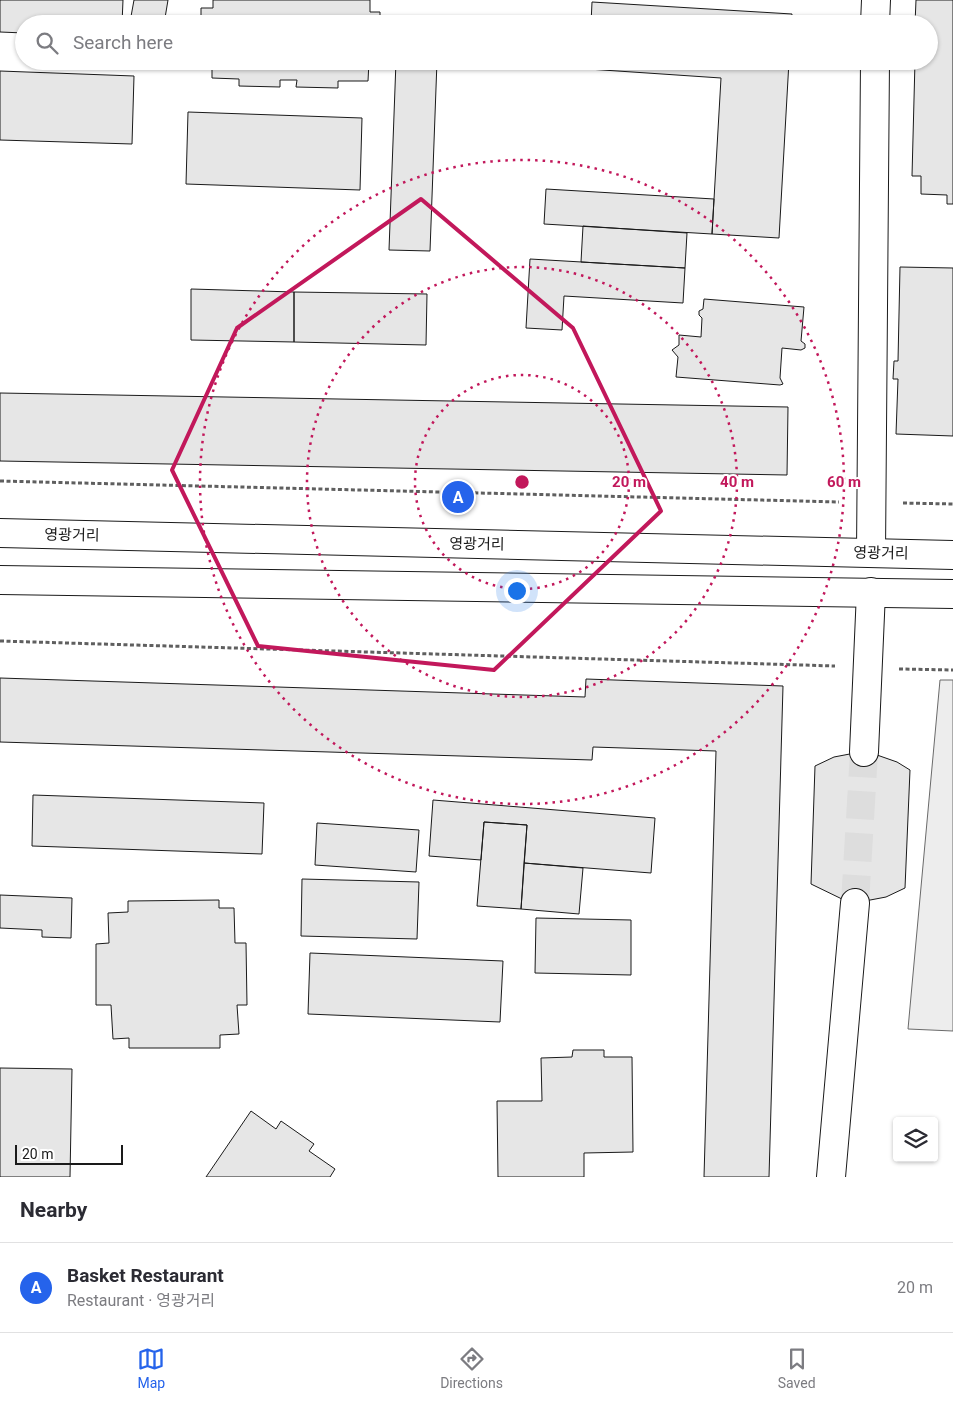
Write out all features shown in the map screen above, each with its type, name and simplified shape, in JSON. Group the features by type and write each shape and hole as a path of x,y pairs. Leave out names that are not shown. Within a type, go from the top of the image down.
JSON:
{"main road":[{"path":"876,0 876,15"},
{"path":"871,553 875,70"},
{"name":"영광거리","path":"0,533 953,555"},
{"path":"0,580 953,594"},
{"path":"864,752 871,592"},
{"path":"831,1177 855,903"}],"path":[{"path":"0,481 953,504"},
{"path":"0,641 810,664 868,668 953,670"}],"highlighted area":[{"path":"421,199 573,328 661,511 494,670 258,646 172,470 237,328"}],"shaded area":[{"path":"940,680 953,680 953,1031 908,1029"}],"building":[{"path":"0,0 123,0 122,15 15,15 15,33 0,32"},
{"path":"134,0 168,0 166,15 131,15"},
{"path":"213,0 370,0 370,12 380,12 380,15 201,15 201,8 213,8"},
{"path":"916,0 953,0 953,204 947,204 947,195 921,194 921,176 912,176 915,70 938,70 938,15 915,15"},
{"path":"592,2 792,14 792,15 591,15"},
{"path":"212,70 369,70 368,81 338,81 338,88 296,87 297,80 280,80 280,87 239,86 239,79 212,78"},
{"path":"396,70 437,70 430,251 389,250"},
{"path":"603,70 788,70 779,238 712,234 721,78"},
{"path":"0,71 134,76 132,144 0,140"},
{"path":"188,112 362,118 360,190 186,184"},
{"path":"546,189 714,199 712,234 544,224"},
{"path":"583,226 687,233 685,268 581,262"},
{"path":"530,259 685,268 683,303 564,296 562,330 526,328"},
{"path":"900,267 953,268 953,436 896,434 898,379 893,379 894,361 898,361"},
{"path":"191,289 294,292 294,342 191,340"},
{"path":"294,292 427,294 426,345 294,342"},
{"path":"704,299 804,307 801,341 805,344 805,348 801,350 782,348 780,378 783,384 676,377 678,357 672,350 679,345 679,335 701,337 702,318 699,315 699,311 703,309"},
{"path":"0,393 788,407 787,475 0,461"},
{"path":"0,678 585,697 586,679 783,686 769,1177 704,1177 716,751 593,747 592,760 0,742"},
{"path":"855,753 877,755 897,762 910,770 905,888 886,897 865,901 844,900 811,884 815,766 834,757"},
{"path":"33,795 264,803 262,854 32,846"},
{"path":"433,800 655,818 651,873 524,863 527,825 484,822 481,860 429,856"},
{"path":"484,822 527,825 521,909 477,906"},
{"path":"317,823 419,830 416,872 315,865"},
{"path":"524,863 583,868 579,914 521,909"},
{"path":"302,879 419,882 417,939 301,936"},
{"path":"0,895 72,898 71,938 42,937 42,930 0,928"},
{"path":"219,900 219,908 234,908 235,943 246,943 247,1005 237,1005 239,1034 220,1035 220,1048 129,1048 129,1038 113,1039 111,1005 96,1005 96,944 109,943 108,913 128,912 128,901"},
{"path":"536,918 631,920 631,975 535,973"},
{"path":"310,953 503,961 500,1022 308,1014"},
{"path":"573,1050 604,1050 604,1057 632,1057 633,1152 584,1153 584,1177 498,1177 497,1101 542,1101 541,1058 572,1057"},
{"path":"0,1068 72,1069 70,1177 0,1177"},
{"path":"251,1111 276,1129 281,1121 314,1144 309,1151 335,1169 330,1177 206,1177"}],"tunnel":[{"path":"855,903 864,752"}],"place":[{"name":"Basket Restaurant","path":"458,497"}]}
